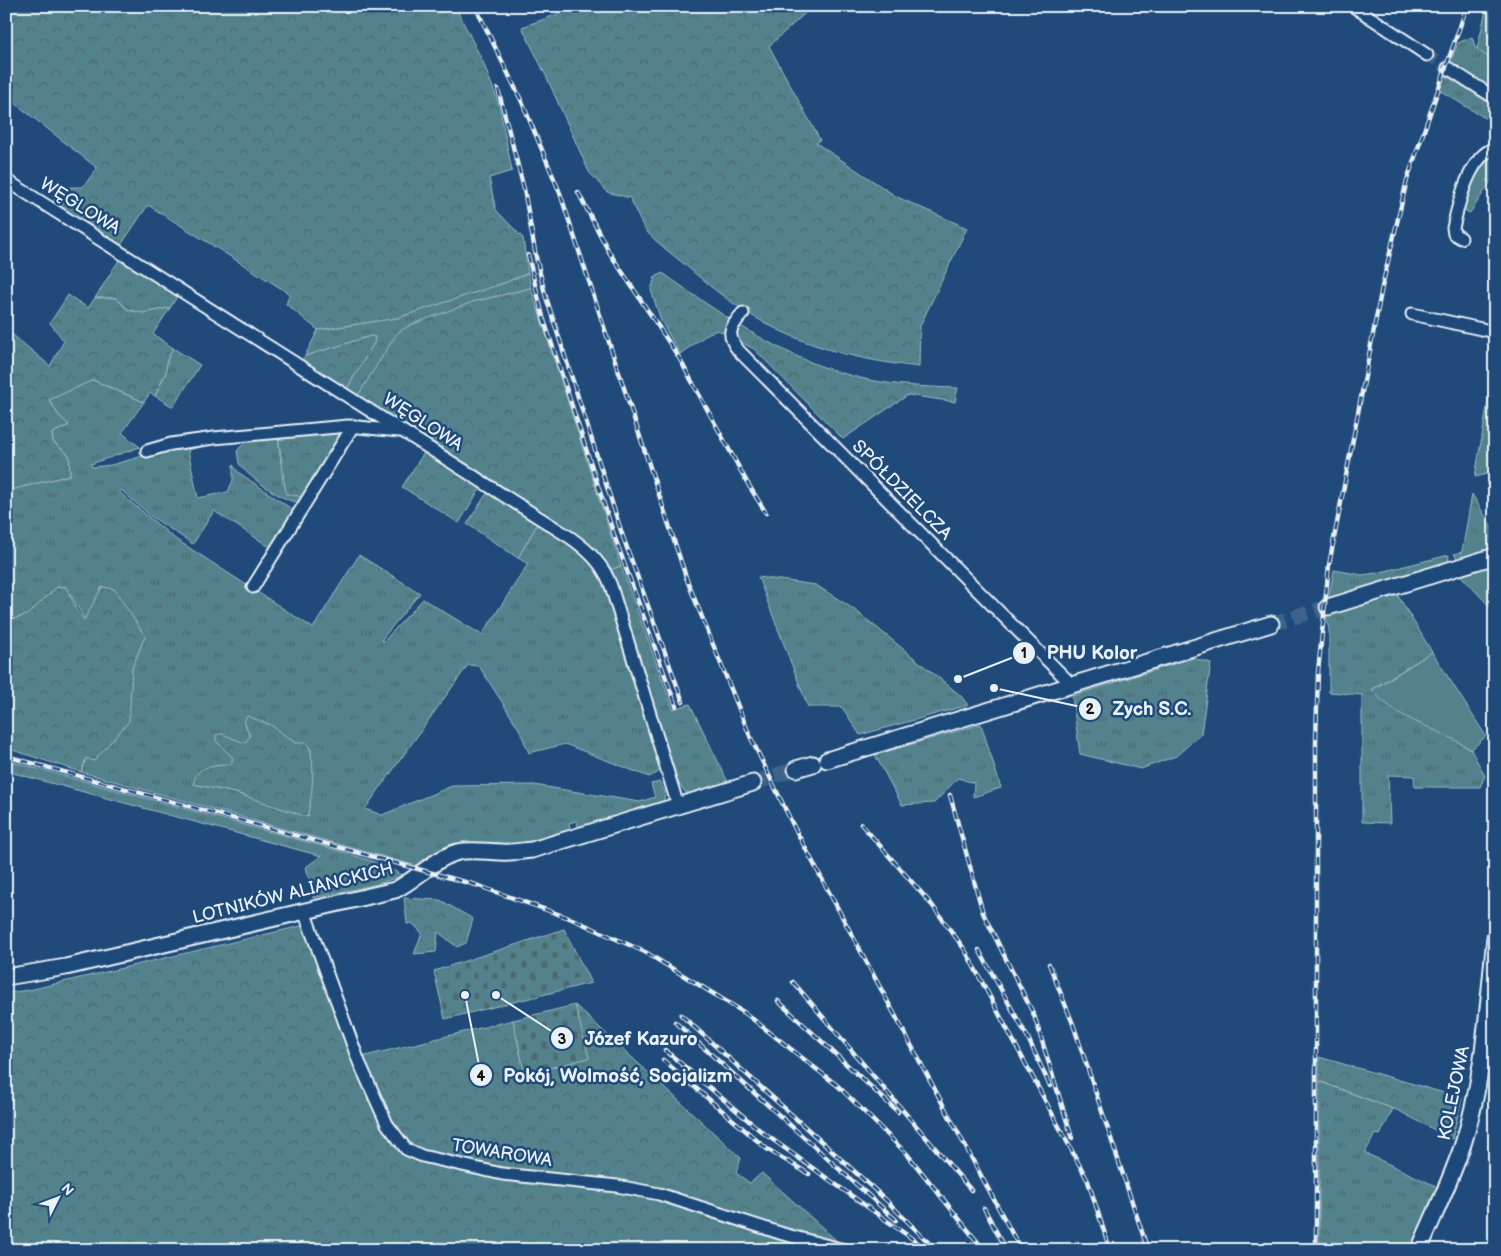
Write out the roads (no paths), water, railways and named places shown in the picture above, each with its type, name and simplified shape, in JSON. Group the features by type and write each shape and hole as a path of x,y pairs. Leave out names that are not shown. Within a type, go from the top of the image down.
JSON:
{"main road":[{"path":"1328,607 1495,556"},
{"path":"796,769 1271,624"},
{"name":"LOTNIKÓW ALIANCKICH","path":"6,977 66,967 395,890 457,852 468,850 505,852 532,850 753,783"},
{"name":"KOLEJOWA","path":"1419,1250 1463,1144 1490,1042 1495,937"}],"street":[{"path":"1353,6 1427,55"},
{"path":"1448,68 1495,98"},
{"path":"1461,238 1454,234 1453,228 1462,194 1481,156 1495,148"},
{"name":"WĘGLOWA","path":"6,180 571,538 597,560 611,586 678,806"},
{"name":"SPÓŁDZIELCZA","path":"744,313 732,326 730,335 731,341 738,350 1072,685"},
{"path":"1412,314 1495,332"},
{"path":"147,451 171,444 214,438 353,426 403,431"},
{"path":"253,587 353,426"},
{"name":"TOWAROWA","path":"304,912 359,1062 387,1124 406,1149 422,1156 502,1174 617,1186 660,1194 783,1234 844,1250"}],"tunnel":[{"path":"1427,55 1448,68"},
{"path":"1271,624 1328,607"},
{"path":"753,783 796,769"}],"railway":[{"path":"475,6 522,102 560,193 687,580 750,736 793,825 1021,1250"},
{"path":"1316,1250 1316,742 1318,672 1329,565 1382,287 1407,180 1467,6"},
{"path":"498,89 524,189 536,257 545,294 623,537 683,702"},
{"path":"578,192 609,252 678,356 748,484 766,513"},
{"path":"528,255 543,317 615,538 676,706"},
{"path":"6,756 476,885 572,919 645,952 745,1013 838,1086 907,1154 984,1250"},
{"path":"950,795 983,913 1034,1015 1072,1138"},
{"path":"861,824 932,905 965,950 1088,1181 1110,1250"},
{"path":"979,950 1028,1038 1050,1086"},
{"path":"1049,964 1073,1024 1148,1250"},
{"path":"793,982 971,1190"},
{"path":"778,1001 898,1112"},
{"path":"681,1015 885,1199 936,1250"},
{"path":"675,1022 896,1220"},
{"path":"665,1050 762,1132 928,1250"},
{"path":"663,1060 767,1149 809,1174"},
{"path":"984,1208 1006,1250"}],"place":[{"name":"PHU Kolor","path":"958,679"},
{"name":"Zych S.C.","path":"994,688"},
{"name":"Pokój, Wolmość, Socjalizm","path":"465,995"},
{"name":"Józef Kazuro","path":"496,995"}]}
